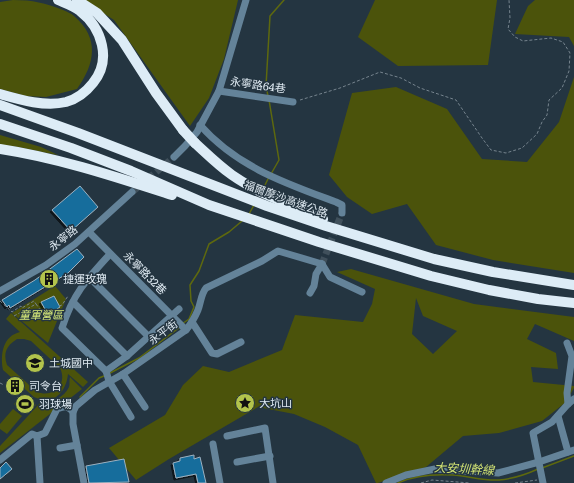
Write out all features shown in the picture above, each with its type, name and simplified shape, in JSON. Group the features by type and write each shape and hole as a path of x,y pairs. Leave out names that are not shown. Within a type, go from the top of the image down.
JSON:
{"highway":[{"path":"0,94 23,101 47,104 66,102 79,97 98,77 103,63 103,50 99,34 92,23 80,10 58,0"},
{"path":"77,0 97,14 122,40 182,130 212,160 233,176 262,192 328,221 434,259"},
{"name":"福爾摩沙高速公路","path":"0,105 78,133 256,202 326,226 434,259 493,272 574,285"},
{"path":"0,124 71,148 131,171 209,205 319,242 431,276 489,290 538,299 574,303"},
{"path":"0,149 95,170 182,199 209,205"},
{"path":"0,153 31,155"}],"street":[{"path":"174,157 198,129 219,91 246,0"},
{"name":"永寧路64巷","path":"219,91 294,102"},
{"path":"198,129 246,164 266,175 342,205 342,213"},
{"name":"永寧路","path":"0,291 46,265 89,232 132,192"},
{"name":"永寧路32巷","path":"89,232 186,330"},
{"name":"永平街","path":"73,412 76,406 84,399 186,330 198,311 203,291 206,288 262,261 278,251 322,264"},
{"path":"110,254 70,299 62,328 106,371 109,382 131,417"},
{"path":"310,292 314,286 316,274 322,264 330,277 362,292"},
{"path":"89,276 148,336"},
{"path":"70,299 127,356"},
{"path":"106,371 127,356 179,309"},
{"path":"192,322 212,353 217,354 241,342"},
{"path":"542,481 540,464 533,434 552,422 571,402 567,393 572,356 567,343"},
{"path":"123,374 146,407"},
{"path":"0,460 32,434 37,436 45,433 57,409 66,406 73,412 73,424 84,483"},
{"path":"386,483 406,475 435,469 498,473 540,464 571,451 558,416"},
{"path":"227,436 265,428 273,483"},
{"path":"37,436 40,483"},
{"path":"213,444 220,483"},
{"path":"60,448 77,445"},
{"path":"237,462 270,456"}],"path":[{"path":"294,102 340,88 380,72 400,78 420,88 456,100 492,150 506,153 522,148 537,134 547,115 549,100 562,88 569,71 570,53 563,42 551,38 523,41 516,37 508,29 510,18 509,0"},
{"path":"59,306 70,299"},
{"path":"0,301 12,312 21,306 22,308 34,301 44,315 48,313"},
{"path":"14,316 36,304"},
{"path":"0,383 4,385"},
{"path":"421,483 432,480 470,483"},
{"path":"515,483 537,480 542,481"}],"green space":[{"path":"13,0 33,1 63,10 72,14 82,24 88,33 92,51 88,70 77,89 46,97 26,96 0,89 0,2"},
{"path":"83,0 238,0 224,59 209,98 190,126 114,20"},
{"path":"375,0 497,0 488,65 398,66 358,37"},
{"path":"535,0 574,0 574,46 569,37 515,34 528,6"},
{"path":"574,77 574,273 493,260 436,245 407,204 372,214 347,197 329,175 352,93 396,87 447,109 482,159 527,162 559,122"},
{"path":"0,135 41,147 58,155 0,145"},
{"path":"351,269 474,304 574,317 574,341 535,324 527,339 556,353 558,369 531,367 533,382 574,386 574,388 566,402 542,421 499,433 463,436 426,467 378,483 376,483 358,445 325,427 294,414 258,407 136,480 109,448 165,415 183,385 203,366 229,372 282,350 295,315 363,322 372,304 375,289 337,272","holes":["416,298 423,316 457,331 433,354 412,334"]},
{"name":"童軍營區","path":"55,286 66,299 48,343 12,313"},
{"path":"11,313 88,382 83,387 68,374 65,387 53,399 47,400 34,397 3,370 2,358 4,346 10,337 20,332 6,319","holes":["17,339 31,341 60,368 62,380 58,389 48,393 37,392 7,365 5,357 6,350 10,344"]},
{"path":"70,377 82,389 0,453 0,446 41,402 61,397 67,391"},
{"name":"羽球場","path":"23,394 36,405 27,414 14,404"},
{"path":"13,409 22,416 7,434 0,429 0,424"}],"building":[{"path":"80,186 98,207 71,231 52,210"},
{"name":"捷運玫瑰","path":"77,249 84,257 68,273 10,308 9,305 7,307 2,300 35,280"},
{"path":"54,296 60,307 57,309 60,312 50,318 41,302"},
{"path":"194,455 194,459 200,457 206,483 198,483 196,474 176,478 173,463 180,461 180,458"},
{"path":"124,459 129,482 89,483 86,466"},
{"path":"6,462 12,469 0,479 0,468"}],"waterway":[{"path":"268,96 266,86 270,16 284,0"},
{"path":"269,100 279,160 271,174"},
{"path":"263,189 269,177"},
{"path":"249,214 254,205"},
{"path":"182,324 189,319 194,307 191,301 190,285 199,271 209,244 229,232 242,221"},
{"path":"110,373 139,358 180,327"},
{"path":"80,397 99,378 104,376"},
{"name":"大安圳幹線","path":"542,468 574,456"},
{"name":"大安圳幹線","path":"398,483 418,477 439,475 499,480 509,479 538,469"}],"tunnel":[{"path":"132,192 174,157"},
{"path":"322,264 342,213"}],"place":[{"name":"捷運玫瑰","path":"49,279"},
{"name":"土城國中","path":"35,363"},
{"name":"司令台","path":"15,386"},
{"name":"大坑山","path":"245,403"},
{"name":"羽球場","path":"25,404"}]}
